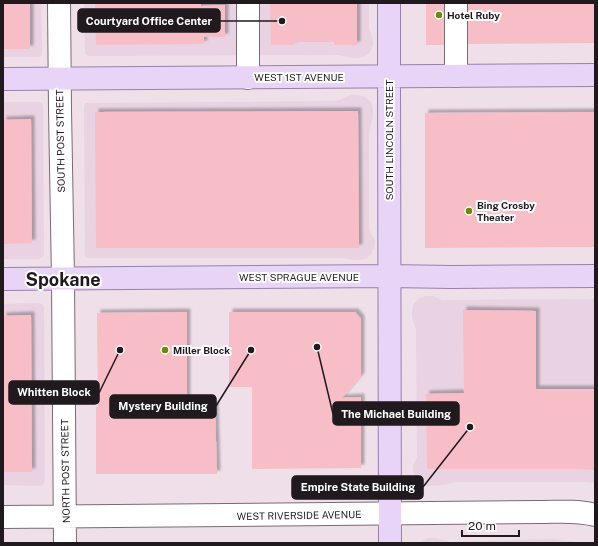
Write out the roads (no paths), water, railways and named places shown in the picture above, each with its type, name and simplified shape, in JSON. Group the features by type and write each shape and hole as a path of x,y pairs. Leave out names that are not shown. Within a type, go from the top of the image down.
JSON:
{"main road":[{"name":"SOUTH LINCOLN STREET","path":"388,3 390,77 390,543"},
{"name":"WEST 1ST AVENUE","path":"3,79 595,75"},
{"name":"WEST SPRAGUE AVENUE","path":"3,279 595,276"}],"street":[{"name":"SOUTH POST STREET","path":"59,3 63,279"},
{"path":"248,3 248,78"},
{"path":"456,3 456,76"},
{"name":"NORTH POST STREET","path":"63,279 65,543"},
{"name":"WEST RIVERSIDE AVENUE","path":"3,517 547,512 595,515"}],"place":[{"name":"Hotel Ruby","path":"439,15"},
{"name":"Courtyard Office Center","path":"282,21"},
{"name":"Bing Crosby Theater","path":"469,211"},
{"name":"The Michael Building","path":"317,347"},
{"name":"Whitten Block","path":"120,350"},
{"name":"Miller Block","path":"165,350"},
{"name":"Mystery Building","path":"251,350"},
{"name":"Empire State Building","path":"470,427"}],"district":[{"name":"Spokane","path":"63,279"}]}
